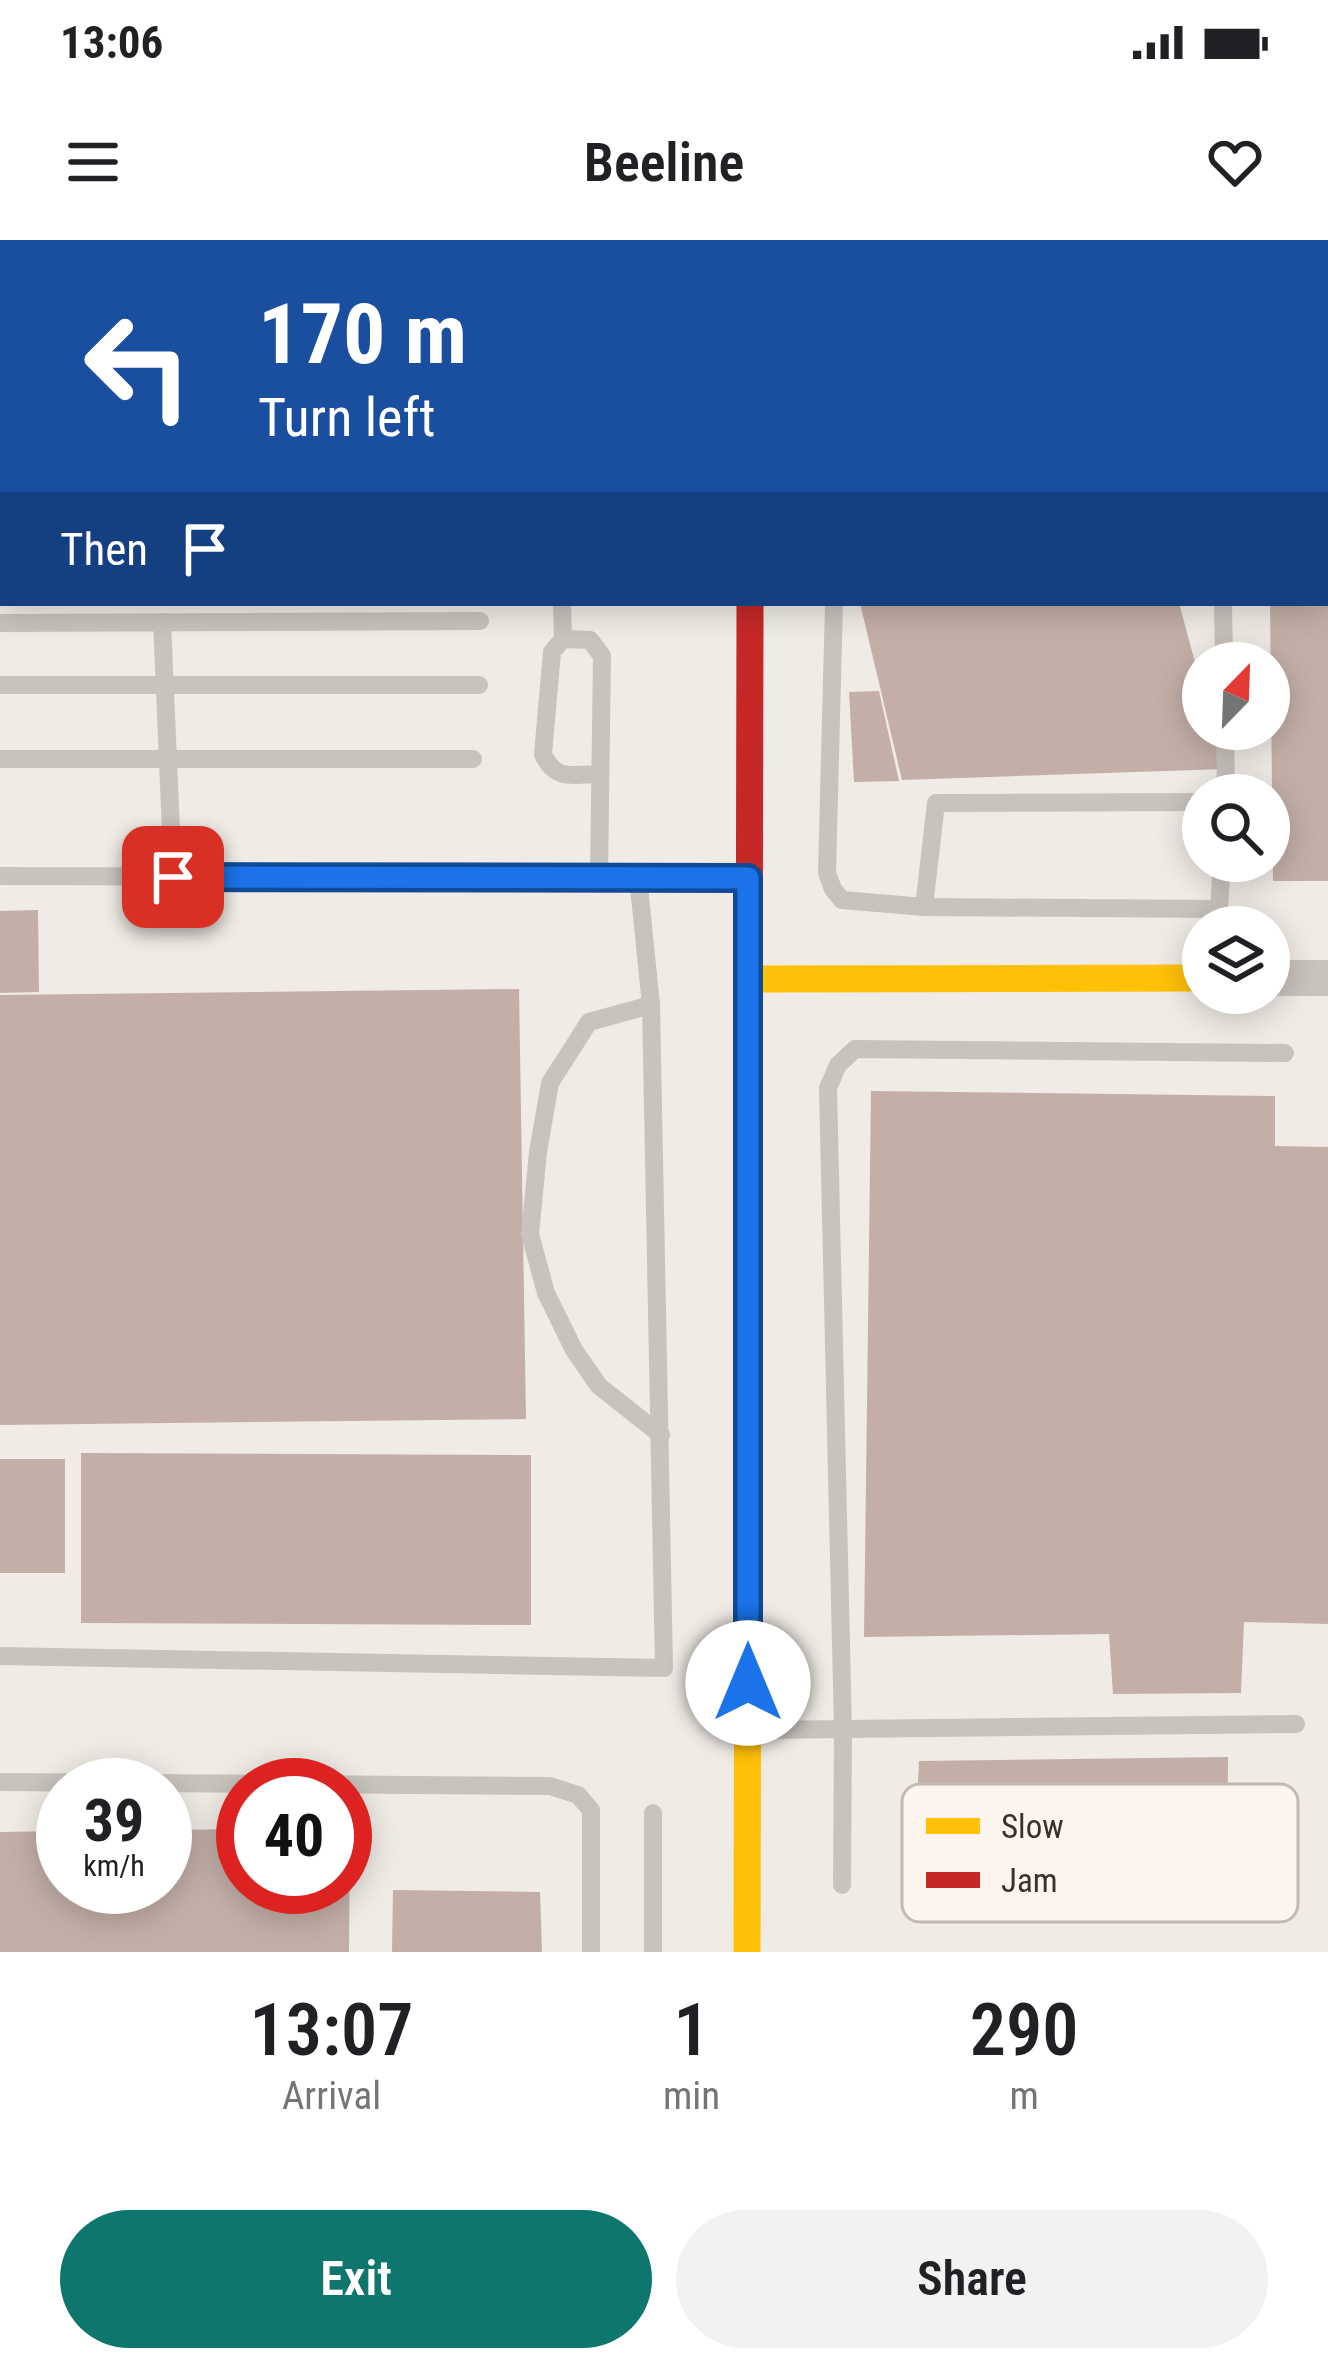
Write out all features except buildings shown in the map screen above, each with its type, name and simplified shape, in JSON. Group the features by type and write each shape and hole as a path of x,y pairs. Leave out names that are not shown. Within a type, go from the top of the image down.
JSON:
{"street":[{"path":"747,1952 750,606"},
{"path":"748,979 1182,978"},
{"path":"1290,978 1328,978"}],"lane":[{"path":"562,606 563,638 552,652 543,754 549,768 560,774 600,774"},
{"path":"834,606 827,873 842,900 1182,917"},
{"path":"1223,606 1224,642"},
{"path":"0,623 480,621"},
{"path":"162,622 173,877"},
{"path":"563,638 590,640 602,656 599,877"},
{"path":"0,685 479,685"},
{"path":"0,759 473,759"},
{"path":"924,907 936,803 1182,802"},
{"path":"0,876 748,878"},
{"path":"0,1656 664,1668 651,1005 638,877"},
{"path":"651,1005 589,1022 550,1083 530,1234 546,1293 574,1350 598,1386 661,1435"},
{"path":"842,1885 843,1730 828,1088 838,1065 855,1049 1285,1053"},
{"path":"748,1730 1296,1724"},
{"path":"0,1782 550,1786 578,1795 591,1810 591,1952"},
{"path":"653,1813 653,1952"}],"traffic: slow":[{"path":"748,979 1182,978"},
{"path":"747,1952 749,1097"}],"traffic: jam":[{"path":"749,1097 750,606"}],"route":[{"path":"173,877 748,878 748,1683"}]}
